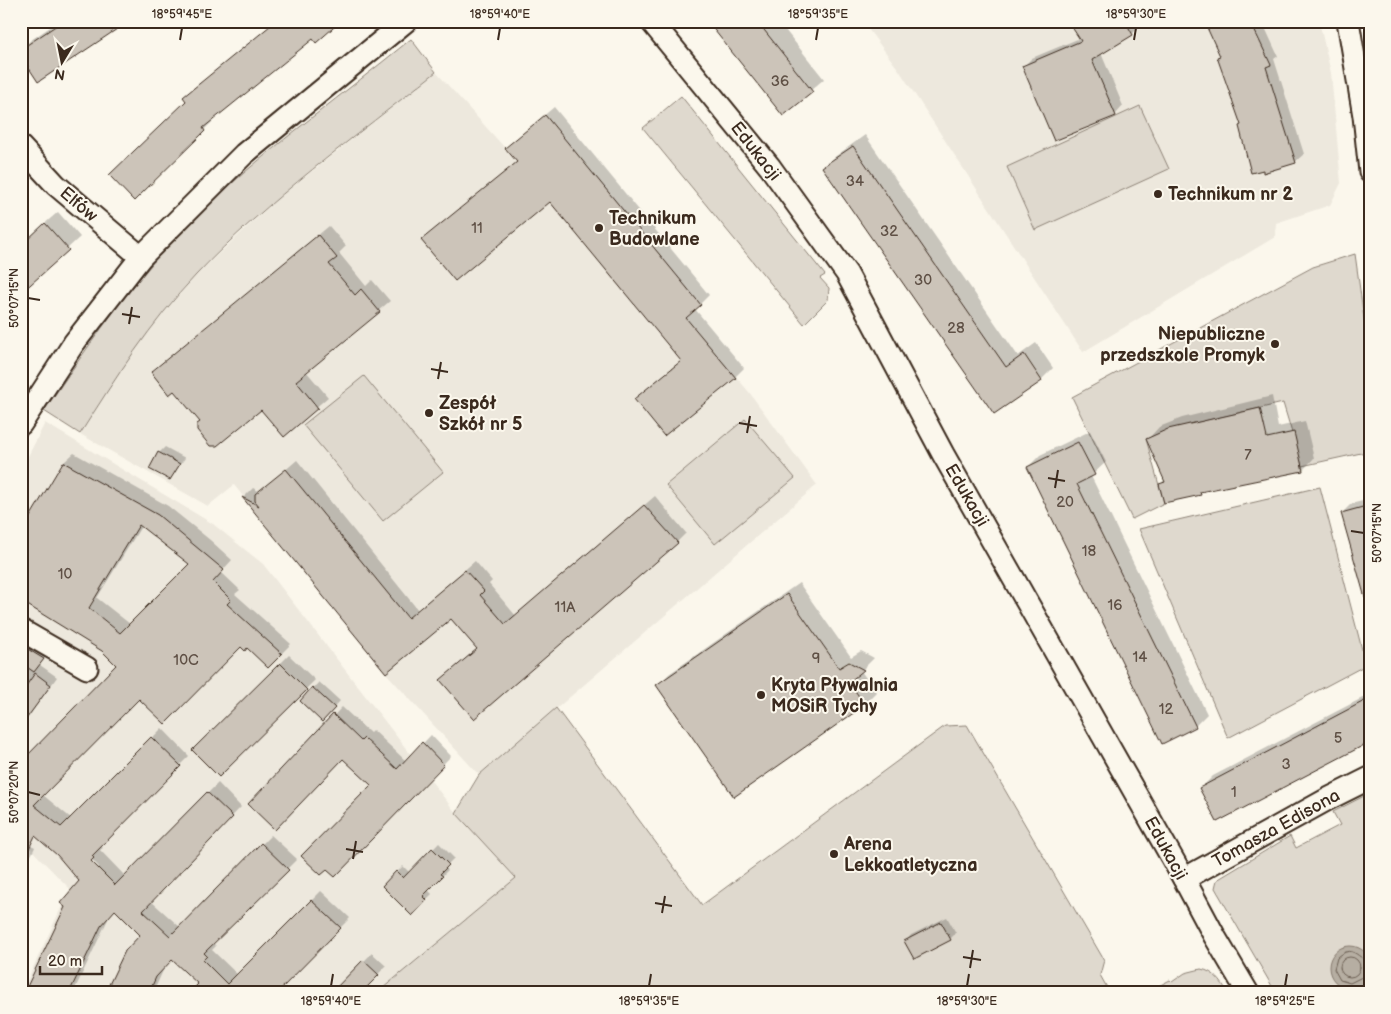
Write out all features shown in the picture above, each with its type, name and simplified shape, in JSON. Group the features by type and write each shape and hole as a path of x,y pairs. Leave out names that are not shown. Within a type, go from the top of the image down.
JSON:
{"street":[{"path":"21,424 74,343 141,256 244,154 406,21"},
{"name":"Edukacji","path":"651,21 770,167 847,274 943,454 1184,879 1214,938 1248,993"},
{"path":"1348,21 1364,116 1370,172"},
{"name":"Elfów","path":"21,147 56,184 141,256"},
{"path":"21,630 87,668"},
{"name":"Tomasza Edisona","path":"1184,879 1328,799 1370,778"}],"shaded area":[{"name":"Technikum nr 2","path":"862,21 1319,21 1331,73 1341,183 1330,205 1276,223 1275,237 1083,352 899,70"},
{"path":"411,39 436,72 252,220 196,275 149,332 120,372 80,434 44,411 121,302 142,275 187,225 260,160"},
{"name":"Zespół Szkół nr 5","path":"436,72 505,148 545,115 701,305 686,318 749,392 817,485 479,775 386,673 234,485 208,506 80,434 134,348 196,275 276,200"},
{"path":"681,96 825,275 820,278 829,288 828,300 804,324 643,128"},
{"path":"1140,106 1169,169 1035,230 1007,167"},
{"name":"Niepubliczne przedszkole Promyk","path":"1355,254 1370,362 1370,451 1302,466 1283,403 1191,424 1146,439 1164,503 1132,519 1072,397 1313,267"},
{"path":"364,376 443,472 383,521 303,425"},
{"path":"745,419 795,478 715,544 666,485"},
{"path":"45,423 213,524 263,564 456,813 517,878 377,993 21,993 70,889 21,839 21,470"},
{"path":"1320,487 1366,665 1228,738 1139,529"},
{"path":"556,708 702,905 945,726 967,725 1104,960 1100,975 1110,993 377,993 516,878 456,813 479,775"},
{"path":"1370,793 1370,993 1276,993 1215,888 1217,880 1290,836 1296,848 1340,825 1333,812"},
{"path":"1201,969 1210,972 1217,978 1228,993 1145,993 1170,980 1172,982 1185,973"}],"water":[{"path":"1350,946 1365,952 1371,967 1365,982 1350,988 1335,982 1329,967 1335,952"}],"building":[{"path":"63,21 129,21 38,82 21,56 21,49"},
{"path":"276,21 341,21 316,43 313,39 203,128 205,131 134,201 109,175 186,101 183,97"},
{"path":"707,21 757,21 813,92 783,116"},
{"path":"1068,21 1125,21 1133,35 1092,60 1116,116 1054,141 1022,66 1081,41"},
{"path":"1204,21 1250,21 1271,65 1266,67 1296,163 1263,173 1263,170 1251,173 1239,126 1241,125 1217,57 1220,56"},
{"path":"545,115 701,305 686,318 736,378 664,436 634,399 681,361 550,202 455,281 421,240 517,162 505,148"},
{"path":"853,146 1006,367 1024,354 1042,381 994,414 822,167"},
{"path":"45,223 69,250 21,293 21,250 29,244 26,241"},
{"path":"318,235 337,258 329,264 355,295 361,289 380,312 296,381 318,408 284,437 261,410 217,446 210,446 197,430 197,424 200,422 174,391 169,395 151,372"},
{"path":"1260,408 1267,438 1294,432 1303,471 1200,492 1201,495 1164,503 1159,484 1165,482 1146,439 1168,429"},
{"path":"1078,442 1095,475 1077,484 1196,727 1162,744 1027,467"},
{"path":"158,452 180,464 170,480 149,469"},
{"path":"63,462 158,515 224,570 213,582 231,600 227,604 282,654 268,668 247,648 245,651 241,647 165,724 139,699 34,805 61,827 151,737 181,766 92,856 94,858 91,861 115,885 207,792 233,817 143,911 170,936 261,843 289,870 204,953 207,956 203,960 227,984 311,900 341,928 277,993 189,993 198,984 172,960 156,977 149,993 105,993 125,951 140,935 115,910 101,926 69,993 24,993 65,907 60,903 79,881 57,855 35,836 21,865 21,762 116,665 102,651 21,601 21,532","holes":["139,525 189,564 120,633 89,608"]},
{"path":"286,469 408,618 465,570 484,591 480,595 505,624 644,505 678,543 474,719 440,680 477,649 451,619 386,673 242,497 259,506 255,501 255,494"},
{"path":"1370,505 1370,598 1365,598 1341,513"},
{"name":"Kryta Pływalnia MOSiR Tychy","path":"787,594 839,668 849,662 864,670 849,682 865,705 734,797 656,685"},
{"path":"21,645 44,659 34,672 21,663"},
{"path":"280,663 307,690 219,777 192,750"},
{"path":"35,673 51,685 21,726 21,693"},
{"path":"312,687 335,708 322,722 300,701"},
{"path":"1370,698 1370,742 1217,822 1199,788"},
{"path":"333,714 361,741 364,738 397,769 422,742 444,765 335,877 327,870 321,875 301,856 371,785 343,759 275,830 248,804"},
{"path":"432,848 449,865 440,874 443,876 423,896 427,900 412,916 382,886 396,871 403,878"},
{"path":"941,922 951,940 914,959 904,941"},
{"path":"363,960 379,975 361,993 331,993"}],"place":[{"name":"Technikum nr 2","path":"1158,194"},
{"name":"Technikum Budowlane","path":"599,228"},
{"name":"Niepubliczne przedszkole Promyk","path":"1275,344"},
{"name":"Zespół Szkół nr 5","path":"429,413"},
{"name":"Kryta Pływalnia MOSiR Tychy","path":"761,695"},
{"name":"Arena Lekkoatletyczna","path":"834,854"}]}
